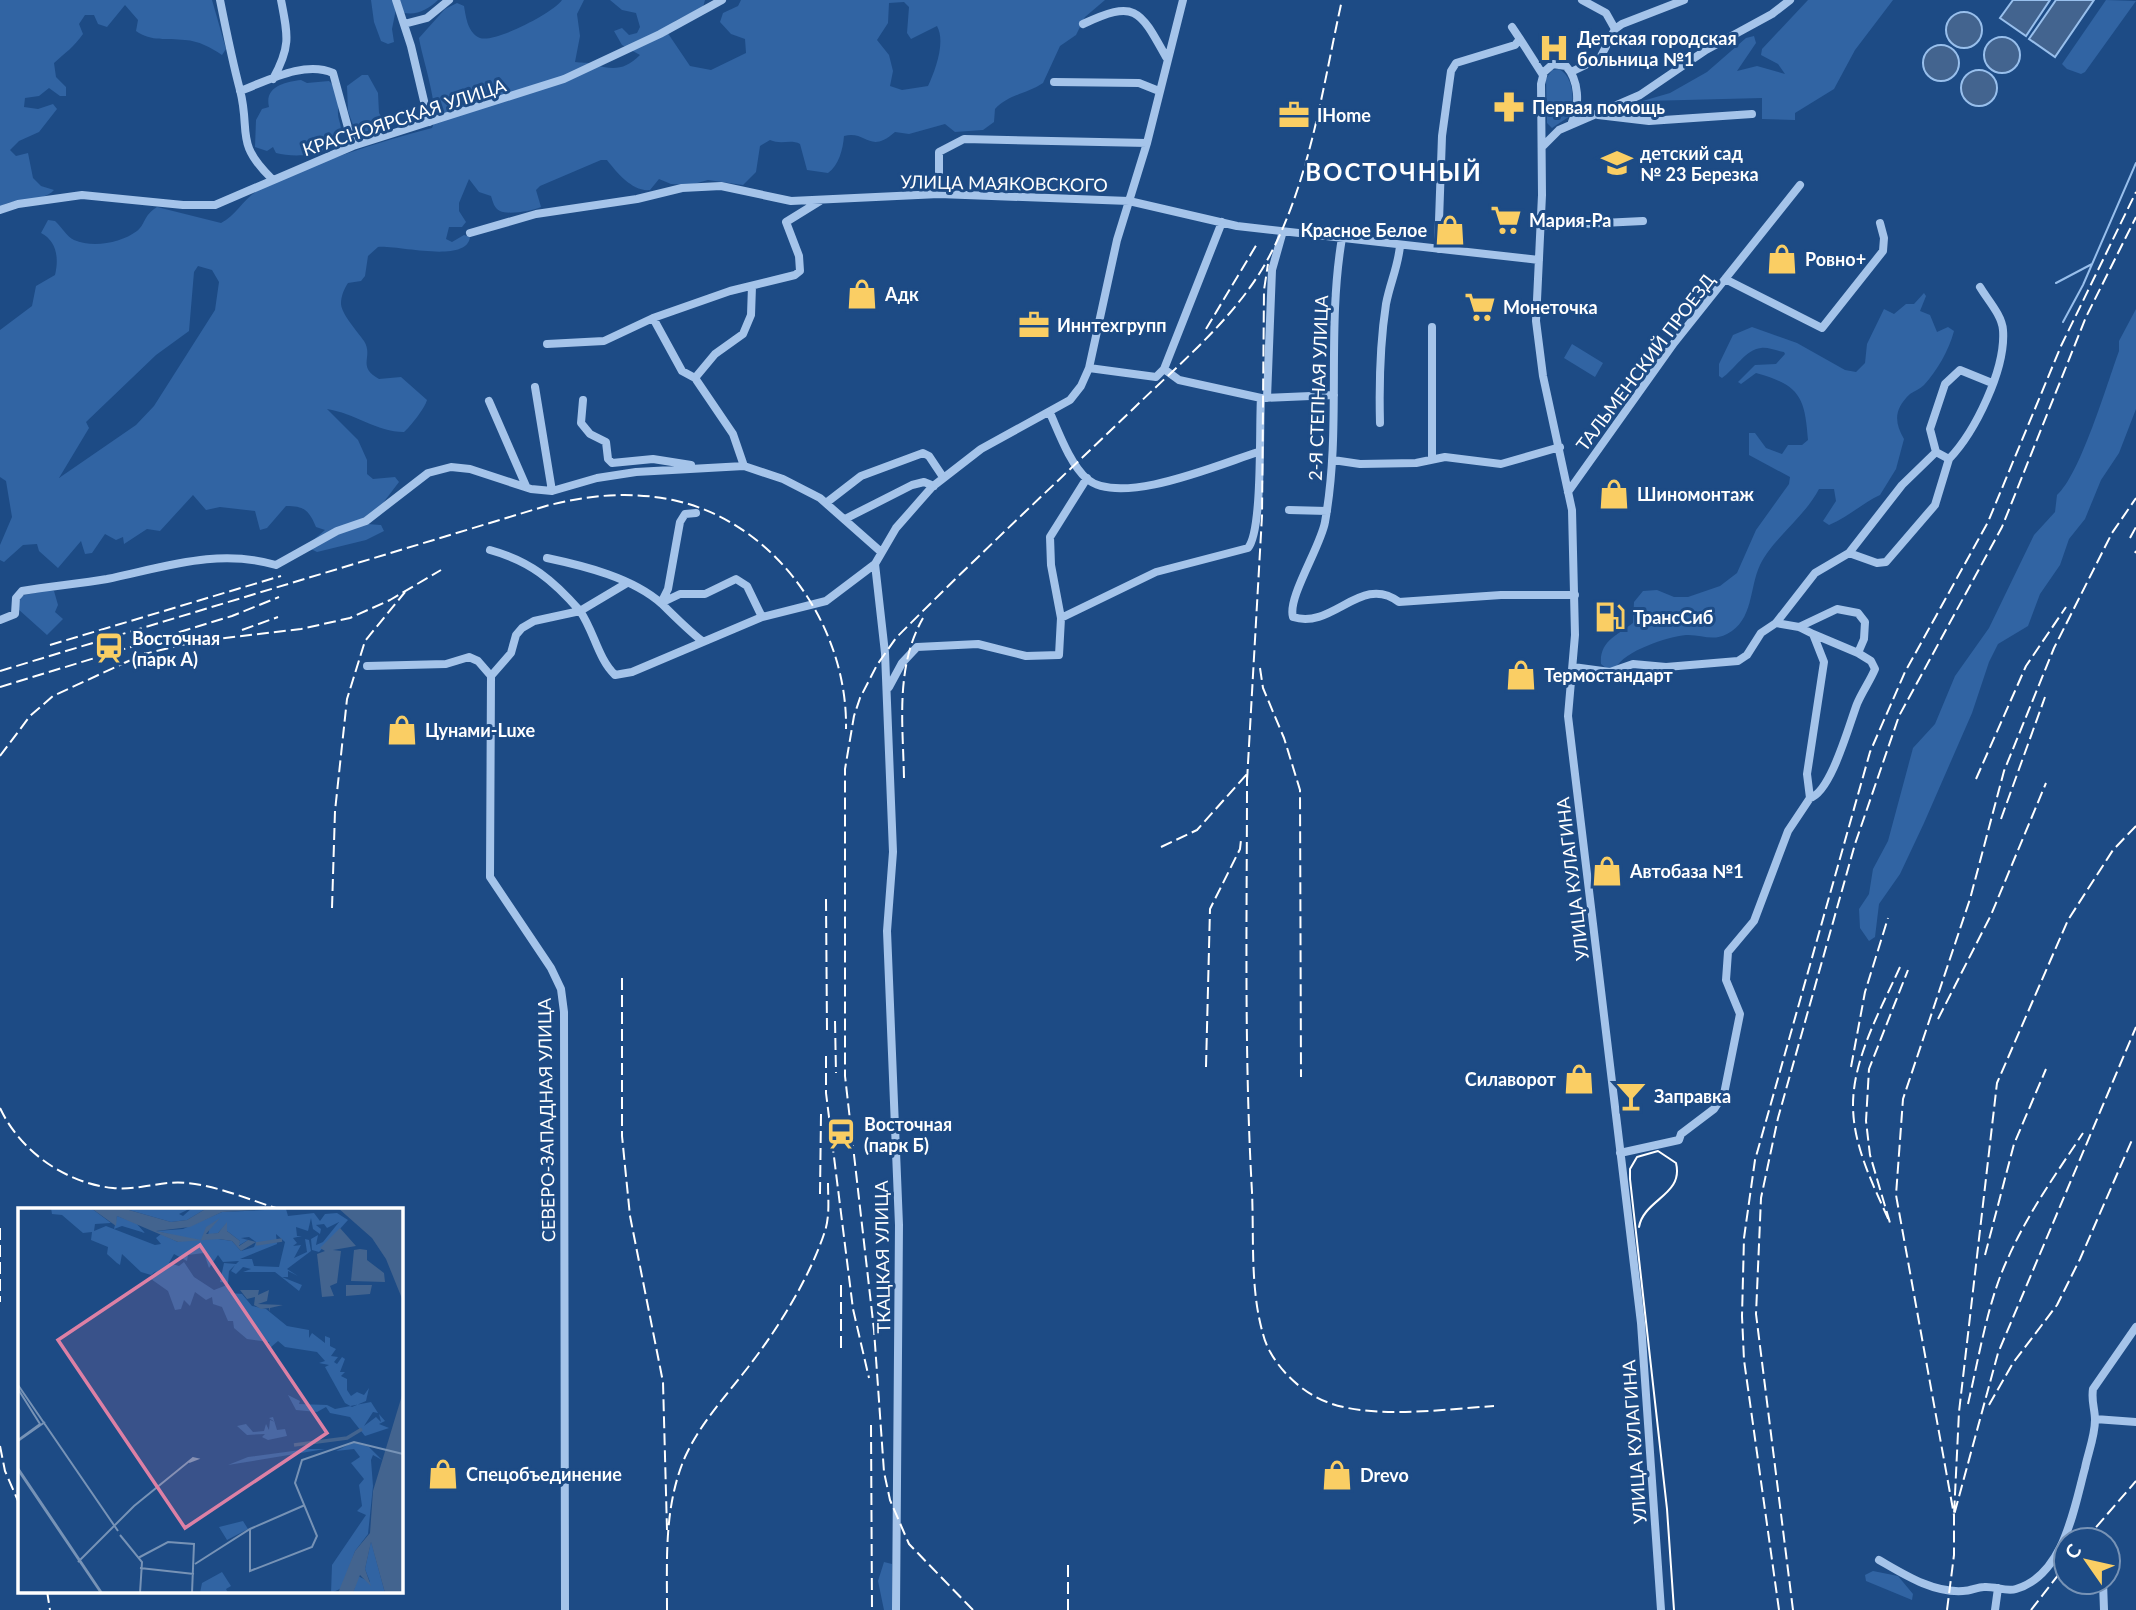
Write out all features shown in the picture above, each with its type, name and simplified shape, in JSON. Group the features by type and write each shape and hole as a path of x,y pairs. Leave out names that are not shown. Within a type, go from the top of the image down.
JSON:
{"street":[{"path":"220,0 240,91 245,141 260,167 272,179"},
{"path":"273,79 287,52 289,39 281,0"},
{"path":"396,0 429,122"},
{"path":"404,24 427,18 449,0"},
{"name":"КРАСНОЯРСКАЯ УЛИЦА","path":"0,210 18,204 82,195 181,205 215,205 353,146 564,79 660,34 722,0"},
{"path":"490,550 543,574 554,582 580,611 599,645 606,666 615,675 632,672 762,617 826,601 875,564 880,551 943,477 981,449 1070,400 1082,386 1089,368 1117,240 1147,142 1166,57 1183,0"},
{"path":"1571,72 1600,58 1615,29 1684,0"},
{"path":"1543,146 1559,130 1572,122 1595,115 1670,78 1706,51 1772,14 1790,0"},
{"path":"1586,1 1606,13 1615,29"},
{"path":"1083,24 1113,9 1129,10 1145,23 1166,57"},
{"path":"1512,27 1543,75 1553,64 1566,66 1571,72 1577,103 1572,122"},
{"path":"1438,249 1442,136 1451,71 1456,63 1508,48 1520,39"},
{"path":"240,91 307,69 324,69 333,73 353,146"},
{"name":"УЛИЦА КУЛАГИНА","path":"1543,75 1538,343 1568,492 1575,594 1573,667 1568,716 1641,1323 1661,1610"},
{"path":"1054,82 1139,83 1159,92"},
{"path":"1595,115 1649,121 1752,114"},
{"path":"939,194 939,152 964,139 1147,142"},
{"name":"ТАЛЬМЕНСКИЙ ПРОЕЗД","path":"1568,492 1674,343 1800,185"},
{"name":"УЛИЦА МАЯКОВСКОГО","path":"470,233 536,214 695,187 732,187 779,200 820,201 939,194 1129,201 1222,222 1283,231 1539,260"},
{"path":"547,344 604,341 653,318 800,271 799,256 786,222 820,201"},
{"path":"1541,226 1643,221"},
{"path":"1089,368 1156,377 1164,369 1222,222"},
{"path":"1725,279 1822,328 1883,251 1884,238 1880,223"},
{"path":"1061,618 1156,572 1248,548 1255,534 1258,452 1272,270 1283,231"},
{"name":"2-Я СТЕПНАЯ УЛИЦА","path":"1342,238 1335,307 1334,460 1324,526 1292,610 1296,619 1328,614 1344,608 1349,599 1370,593 1389,594 1399,602 1525,594 1575,594"},
{"path":"1380,424 1379,384 1385,316 1398,269 1400,246"},
{"path":"695,378 715,354 743,334 751,315 752,286"},
{"path":"1849,553 1877,564 1886,562 1935,505 1947,474 1949,459 1965,441 1992,383 2000,355 2004,328 1980,287"},
{"path":"653,318 682,370 695,378 733,434 744,466"},
{"path":"1432,327 1432,460"},
{"path":"1164,369 1179,380 1264,398 1334,395"},
{"path":"1949,459 1936,452 1930,429 1942,389 1951,377 1964,370 1992,383"},
{"path":"536,387 552,491"},
{"path":"583,400 581,423 590,434 606,442 608,459 612,463 653,459 704,467"},
{"path":"489,401 526,486"},
{"path":"1050,413 1060,437 1087,478 1105,488 1125,488 1161,482 1258,452"},
{"path":"1334,460 1360,464 1446,457 1501,464 1560,447"},
{"path":"1776,623 1815,573 1849,553 1902,485 1936,452"},
{"path":"826,503 861,476 923,453 929,456 943,477"},
{"path":"0,620 15,614 16,597 22,590 104,579 205,557 231,556 276,565 337,531 366,521 428,473 451,467 552,491 597,478 704,467 744,466 800,487 826,503 880,551"},
{"path":"887,693 893,676 917,647 978,644 1026,656 1059,655 1061,618 1051,565 1050,537 1087,478"},
{"path":"845,519 912,485 923,482 934,486"},
{"path":"1289,510 1327,510"},
{"path":"661,603 668,589 681,522 685,514 696,513"},
{"path":"547,558 582,566 626,583 661,603 702,641"},
{"name":"ТКАЦКАЯ УЛИЦА","path":"875,564 886,653 893,852 887,931 899,1225 896,1610"},
{"path":"661,603 680,594 705,594 736,579 747,586 762,617"},
{"path":"367,666 446,664 469,657 478,661 491,676 511,653 516,635 523,628 534,621 580,611 626,583"},
{"path":"1799,627 1837,609 1858,613 1863,617 1866,628 1858,653"},
{"path":"1573,667 1611,672 1633,664 1666,667 1738,661 1747,655 1769,625 1776,623 1799,627 1858,653 1871,661 1875,669 1858,703 1837,760 1821,789 1810,798 1788,831 1754,921 1728,952 1726,980 1740,1014 1719,1103 1681,1134 1679,1140 1620,1153"},
{"path":"1810,798 1807,774 1824,663 1813,634"},
{"name":"СЕВЕРО-ЗАПАДНАЯ УЛИЦА","path":"491,676 490,877 551,968 561,989 564,1012 565,1610"},
{"path":"1879,1560 1937,1588 1966,1591 1985,1587 2013,1590 2028,1584 2044,1570 2067,1532 2095,1419 2091,1399 2093,1389 2136,1327"},
{"path":"2095,1419 2136,1422"},
{"path":"1995,1610 1998,1588"}],"shaded area":[{"path":"0,0 212,0 226,49 222,55 195,42 154,38 142,34 136,31 138,20 125,5 107,27 98,24 94,15 85,15 79,24 83,34 54,63 56,77 66,87 66,96 60,96 49,88 39,96 25,98 24,107 38,109 53,104 57,109 39,132 19,141 10,150 16,156 28,153 33,178 41,186 54,190 42,197 0,207"},
{"path":"371,0 438,0 418,12 407,13 396,9 392,29 394,42 388,44 381,41 374,22"},
{"path":"562,0 584,0 577,14 580,36 575,62 612,68 629,64 640,55 622,45 614,31 622,28 629,35 637,33 640,27 636,13 622,10 610,0 705,0 703,7 675,21 667,32 690,66 711,70 746,53 745,39 731,34 720,22 723,13 738,6 741,0 1105,0 1085,17 1076,35 1060,46 1043,83 1000,104 995,109 994,122 983,130 955,132 945,124 909,134 895,132 886,139 874,142 858,136 844,136 840,156 828,173 807,170 800,144 770,140 760,146 756,172 743,185 708,180 690,185 671,184 659,179 650,190 644,190 626,181 607,160 601,160 540,186 536,190 541,207 520,212 498,210 491,196 479,192 469,179 459,203 459,211 466,222 462,227 449,227 446,239 452,242 464,235 470,237 466,245 445,252 378,247 368,256 365,276 361,281 348,283 342,295 344,313 367,347 368,370 379,379 401,377 427,400 404,432 384,429 327,409 358,440 367,460 367,474 373,479 395,477 399,482 367,524 381,525 384,531 366,540 317,552 311,549 311,542 325,530 316,527 302,508 286,506 267,528 260,530 255,511 220,507 206,510 193,495 160,531 147,529 124,544 123,537 116,540 105,534 92,553 85,554 81,541 58,568 39,551 37,544 23,545 4,562 0,560 0,545 12,517 6,481 0,477 0,330 32,306 36,286 55,275 57,263 54,246 41,233 48,220 55,221 74,240 90,244 115,241 130,235 140,228 157,207 221,223 262,188 346,154 432,128 433,97 419,38 445,9 457,3 464,6 468,25 473,33 480,38 487,38 523,26 557,6","holes":["904,2 909,7 907,33 911,39 937,26 940,48 928,86 902,90 890,86 893,71 889,55 877,40 888,23 889,3","198,266 212,270 219,282 215,310 154,406 136,425 59,478 89,428 86,422 156,355 189,331 194,272"]},
{"path":"1808,0 1893,0 1855,50 1834,89 1795,113 1795,120 1762,119 1762,98 1646,101 1646,110 1635,110 1639,102 1670,93 1707,72 1746,38 1754,36 1756,43 1737,71 1757,66 1785,74 1778,64 1761,55 1762,49"},
{"path":"2013,0 2050,0 2026,36 2000,18"},
{"path":"2056,0 2094,0 2055,57 2029,39"},
{"path":"2106,0 2136,1 2085,72 2081,74 2067,69 2062,64"},
{"path":"1964,12 1977,17 1982,30 1977,43 1964,48 1951,43 1946,30 1951,17"},
{"path":"2002,37 2015,42 2020,55 2015,68 2002,73 1989,68 1984,55 1989,42"},
{"path":"1941,45 1954,50 1959,63 1954,76 1941,81 1928,76 1923,63 1928,50"},
{"path":"1559,69 1571,84 1572,104 1570,116 1552,128 1547,123 1546,79 1552,70"},
{"path":"1979,70 1992,75 1997,88 1992,101 1979,106 1966,101 1961,88 1966,75"},
{"path":"362,75 368,75 378,93 379,113 383,119 376,129 363,132 353,125 348,111 347,86"},
{"path":"301,80 307,83 329,81 336,91 341,128 335,141 321,151 303,155 276,153 273,147 267,151 255,147 256,120 262,109 269,107 270,94 278,86"},
{"path":"1924,293 1926,296 1920,311 1930,315 1937,332 1948,327 1954,331 1946,353 1933,373 1924,385 1910,394 1898,410 1898,427 1904,439 1896,469 1880,495 1829,525 1823,521 1836,501 1834,489 1819,489 1813,500 1765,555 1742,621 1727,634 1716,637 1678,636 1637,651 1616,668 1607,669 1601,664 1606,644 1633,623 1634,602 1643,591 1657,590 1674,597 1688,597 1720,586 1737,573 1756,530 1789,484 1790,477 1749,455 1749,433 1755,433 1766,448 1782,454 1788,445 1802,445 1808,440 1802,403 1791,388 1756,373 1741,384 1738,382 1755,365 1776,364 1784,352 1767,348 1756,349 1722,378 1719,376 1719,364 1733,335 1752,327 1797,343 1845,370 1856,372 1865,363 1867,344 1884,309 1894,314 1906,304 1914,304"},
{"path":"2136,309 2136,409 2119,453 2101,480 2085,519 2069,539 2060,565 2040,594 2028,626 1998,644 1972,713 1924,823 1900,874 1879,904 1875,937 1869,941 1860,928 1859,909 1869,894 1873,869 1888,841 1913,748 1935,724 1955,676 1989,628 2034,535 2055,512 2057,495 2075,469 2084,449 2119,351 2119,341"},
{"path":"1572,344 1603,363 1595,377 1564,358"},
{"path":"54,591 58,605 55,612 63,619 47,635 18,609 21,596"},
{"path":"884,1562 892,1564 892,1610 884,1610 878,1581"},
{"path":"1873,1571 1898,1576 1913,1594 1912,1600 1866,1581 1865,1575"}],"waterway":[{"path":"2063,322 2083,285 2136,163"},
{"path":"2056,283 2092,264"}],"tram line":[{"path":"1639,1227 1648,1210 1669,1190 1677,1174 1676,1163 1658,1151 1637,1157 1630,1169 1630,1179 1667,1509 1674,1610"}],"railway":[{"path":"973,1610 909,1544 890,1500 884,1472 874,1330 845,1076 845,769 854,716 877,665 896,638 1208,337 1257,277 1284,225 1306,162 1342,0"},
{"path":"1779,1610 1744,1360 1744,1238 1755,1160 1870,752 1905,672 1988,522 2061,346 2136,192"},
{"path":"1793,1610 1756,1314 1761,1198 1778,1118 1855,844 1899,716 2002,527 2086,317 2136,217"},
{"path":"1206,329 1257,244"},
{"path":"1247,781 1262,516 1264,290 1268,264"},
{"path":"0,671 546,506 593,497 657,497 710,512 744,531 774,555 799,584 819,618 834,653 843,691 846,729"},
{"path":"1947,1610 1954,1555 1954,1515 1896,1195 1903,1099 1970,899 2004,771 2054,648 2112,533 2136,498"},
{"path":"2130,538 2136,527"},
{"path":"140,655 199,641 301,629 350,618 390,600 441,570"},
{"path":"50,645 281,576"},
{"path":"332,908 335,811 347,699 365,641 405,592"},
{"path":"0,687 232,616 279,597"},
{"path":"1976,779 2026,666 2066,607"},
{"path":"242,630 278,617"},
{"path":"904,778 904,676 914,637 923,618"},
{"path":"0,756 30,716 53,696 148,652"},
{"path":"1260,668 1263,688 1284,738 1300,790 1301,1077"},
{"path":"2001,819 2045,697"},
{"path":"1247,774 1247,1035 1253,1263 1256,1299 1266,1343 1276,1362 1291,1378 1307,1392 1334,1405 1379,1412 1494,1406"},
{"path":"1161,847 1197,830 1247,774"},
{"path":"1938,1019 1991,915 2046,783"},
{"path":"2136,826 2113,850 2068,920 1997,1083 1959,1412 1954,1515 1998,1353 2136,1027"},
{"path":"1206,1067 1210,909 1240,849 1241,840"},
{"path":"826,899 827,1032"},
{"path":"1851,1067 1865,992 1888,918"},
{"path":"1900,967 1863,1052 1854,1087 1853,1105 1860,1151 1890,1223 1870,1155 1866,1121 1869,1069 1908,970"},
{"path":"622,978 622,1136 630,1216 663,1382 667,1530"},
{"path":"835,1021 836,1073"},
{"path":"826,1056 826,1093 853,1309 869,1378"},
{"path":"1985,1255 2014,1144 2046,1069"},
{"path":"0,1108 19,1138 32,1151 61,1172 78,1179 122,1189 178,1182 199,1185 276,1208"},
{"path":"820,1194 821,1114"},
{"path":"1968,1404 2001,1274 2033,1209 2083,1133"},
{"path":"1989,1405 2013,1363 2057,1305 2132,1140"},
{"path":"667,1610 670,1513 685,1457 706,1421 771,1335 802,1284 827,1225 828,1183"},
{"path":"0,1228 0,1302"},
{"path":"841,1285 841,1348"},
{"path":"871,1425 872,1610"},
{"path":"0,1446 5,1471 18,1501"},
{"path":"2097,1526 2136,1481"},
{"path":"1068,1565 1068,1610"},
{"path":"2031,1610 2052,1583"},
{"path":"47,1592 50,1610"}],"place":[{"name":"Детская городская больница №1","path":"1554,48"},
{"name":"Первая помощь","path":"1509,107"},
{"name":"IHome","path":"1294,115"},
{"name":"детский сад № 23 Березка","path":"1617,163"},
{"name":"Мария-Ра","path":"1506,220"},
{"name":"Красное Белое","path":"1450,230"},
{"name":"Ровно+","path":"1782,259"},
{"name":"Адк","path":"862,294"},
{"name":"Монеточка","path":"1480,307"},
{"name":"Иннтехгрупп","path":"1034,325"},
{"name":"Шиномонтаж","path":"1614,494"},
{"name":"ТрансСиб","path":"1610,617"},
{"name":"Восточная (парк А)","path":"109,648"},
{"name":"Термостандарт","path":"1521,675"},
{"name":"Цунами-Luxe","path":"402,730"},
{"name":"Автобаза №1","path":"1607,871"},
{"name":"Силаворот","path":"1579,1079"},
{"name":"Заправка","path":"1631,1096"},
{"name":"Восточная (парк Б)","path":"841,1134"},
{"name":"Спецобъединение","path":"443,1474"},
{"name":"Drevo","path":"1337,1475"}],"district":[{"name":"ВОСТОЧНЫЙ","path":"1394,171"}]}
